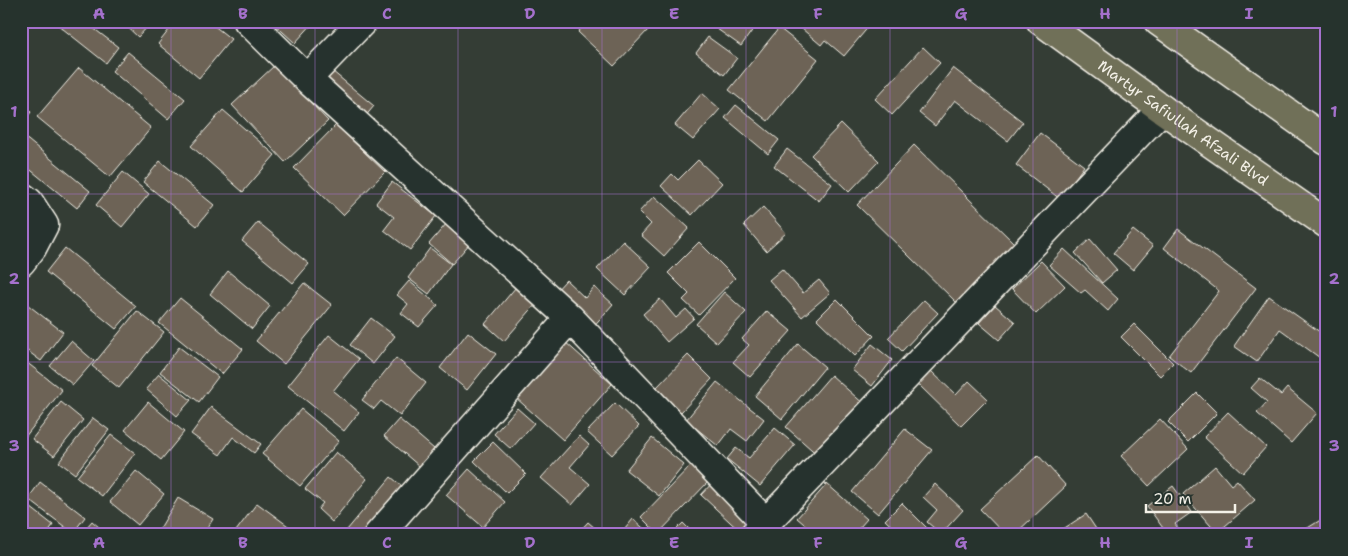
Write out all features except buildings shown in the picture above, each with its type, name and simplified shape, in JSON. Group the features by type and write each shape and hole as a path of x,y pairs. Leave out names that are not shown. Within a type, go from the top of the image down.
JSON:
{"main road":[{"name":"Martyr Safiullah Afzali Blvd","path":"1041,21 1162,109 1327,224"},
{"path":"1158,21 1327,141"}],"street":[{"path":"248,21 307,79 570,318 759,528 1162,109"},
{"path":"307,79 363,21"},
{"path":"21,196 29,202 44,225 32,248 21,262"},
{"path":"378,535 570,318"}]}
